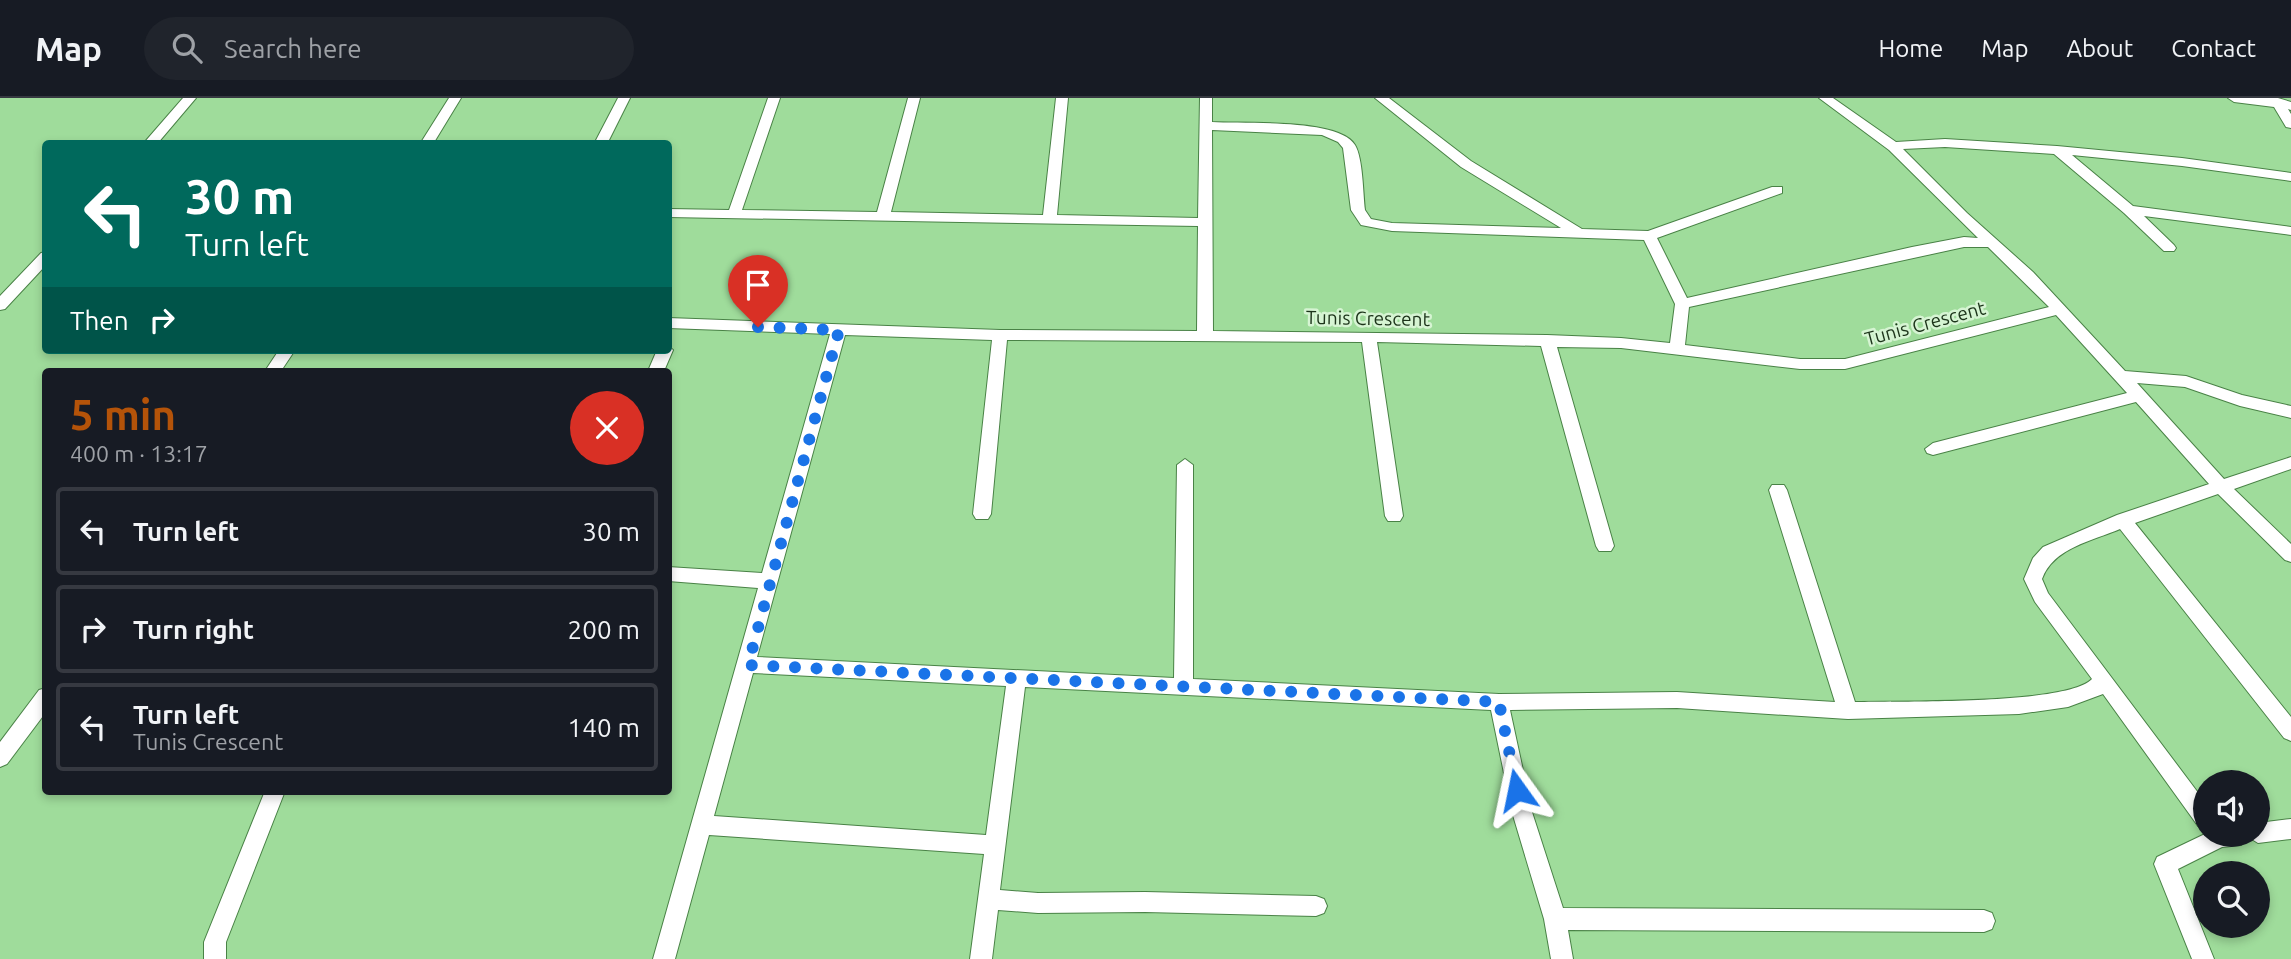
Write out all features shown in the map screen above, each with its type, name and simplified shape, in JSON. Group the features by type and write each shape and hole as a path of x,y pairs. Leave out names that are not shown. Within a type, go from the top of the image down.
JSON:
{"street":[{"path":"153,140 190,98"},
{"path":"428,140 456,98"},
{"path":"602,140 624,98"},
{"path":"734,214 774,98"},
{"path":"883,216 914,98"},
{"path":"1050,218 1062,98"},
{"path":"1205,335 1208,126 1206,98"},
{"path":"1381,98 1466,164 1579,233"},
{"path":"1825,98 1894,148 1989,239 2140,394 2220,486 2291,555"},
{"path":"2234,98 2279,103 2291,124"},
{"path":"1208,126 1324,131 1343,139 1350,147 1358,210 1366,222 1392,227 1649,236 1777,190"},
{"path":"1894,148 1902,143 2057,150 2140,157 2291,177"},
{"path":"2057,150 2129,210 2169,248"},
{"path":"2129,210 2291,231"},
{"path":"672,213 1205,222"},
{"path":"1649,236 1682,304 1677,349"},
{"path":"1682,304 1912,252 1989,239"},
{"path":"0,305 42,260"},
{"name":"Tunis Crescent","path":"673,323 1000,335 1547,340 1621,343 1800,364 1845,364 2059,309"},
{"path":"664,959 748,665 839,330"},
{"path":"982,514 1000,335"},
{"path":"1369,337 1394,516"},
{"path":"1547,340 1605,546"},
{"path":"2123,376 2186,382 2240,400 2291,412"},
{"path":"1933,449 2140,394"},
{"path":"2193,802 2041,597 2033,579 2039,563 2049,552 2123,520 2291,463"},
{"path":"1183,688 1185,465"},
{"path":"1778,490 1848,711"},
{"path":"2123,520 2291,732"},
{"path":"672,573 769,581"},
{"path":"748,665 1499,702 1677,700 1848,711 2019,706 2068,699 2096,689 2104,680"},
{"path":"981,959 1016,679"},
{"path":"0,758 42,701"},
{"path":"1499,702 1522,812 1555,919 1562,959"},
{"path":"215,959 215,942 273,795"},
{"path":"701,825 995,845"},
{"path":"2270,832 2291,829"},
{"path":"2202,847 2165,864 2203,959"},
{"path":"989,899 1038,903 1145,902 1316,906"},
{"path":"1555,919 1984,921"}],"route":[{"path":"758,327 839,330 748,665 1499,702 1517,790"}]}
